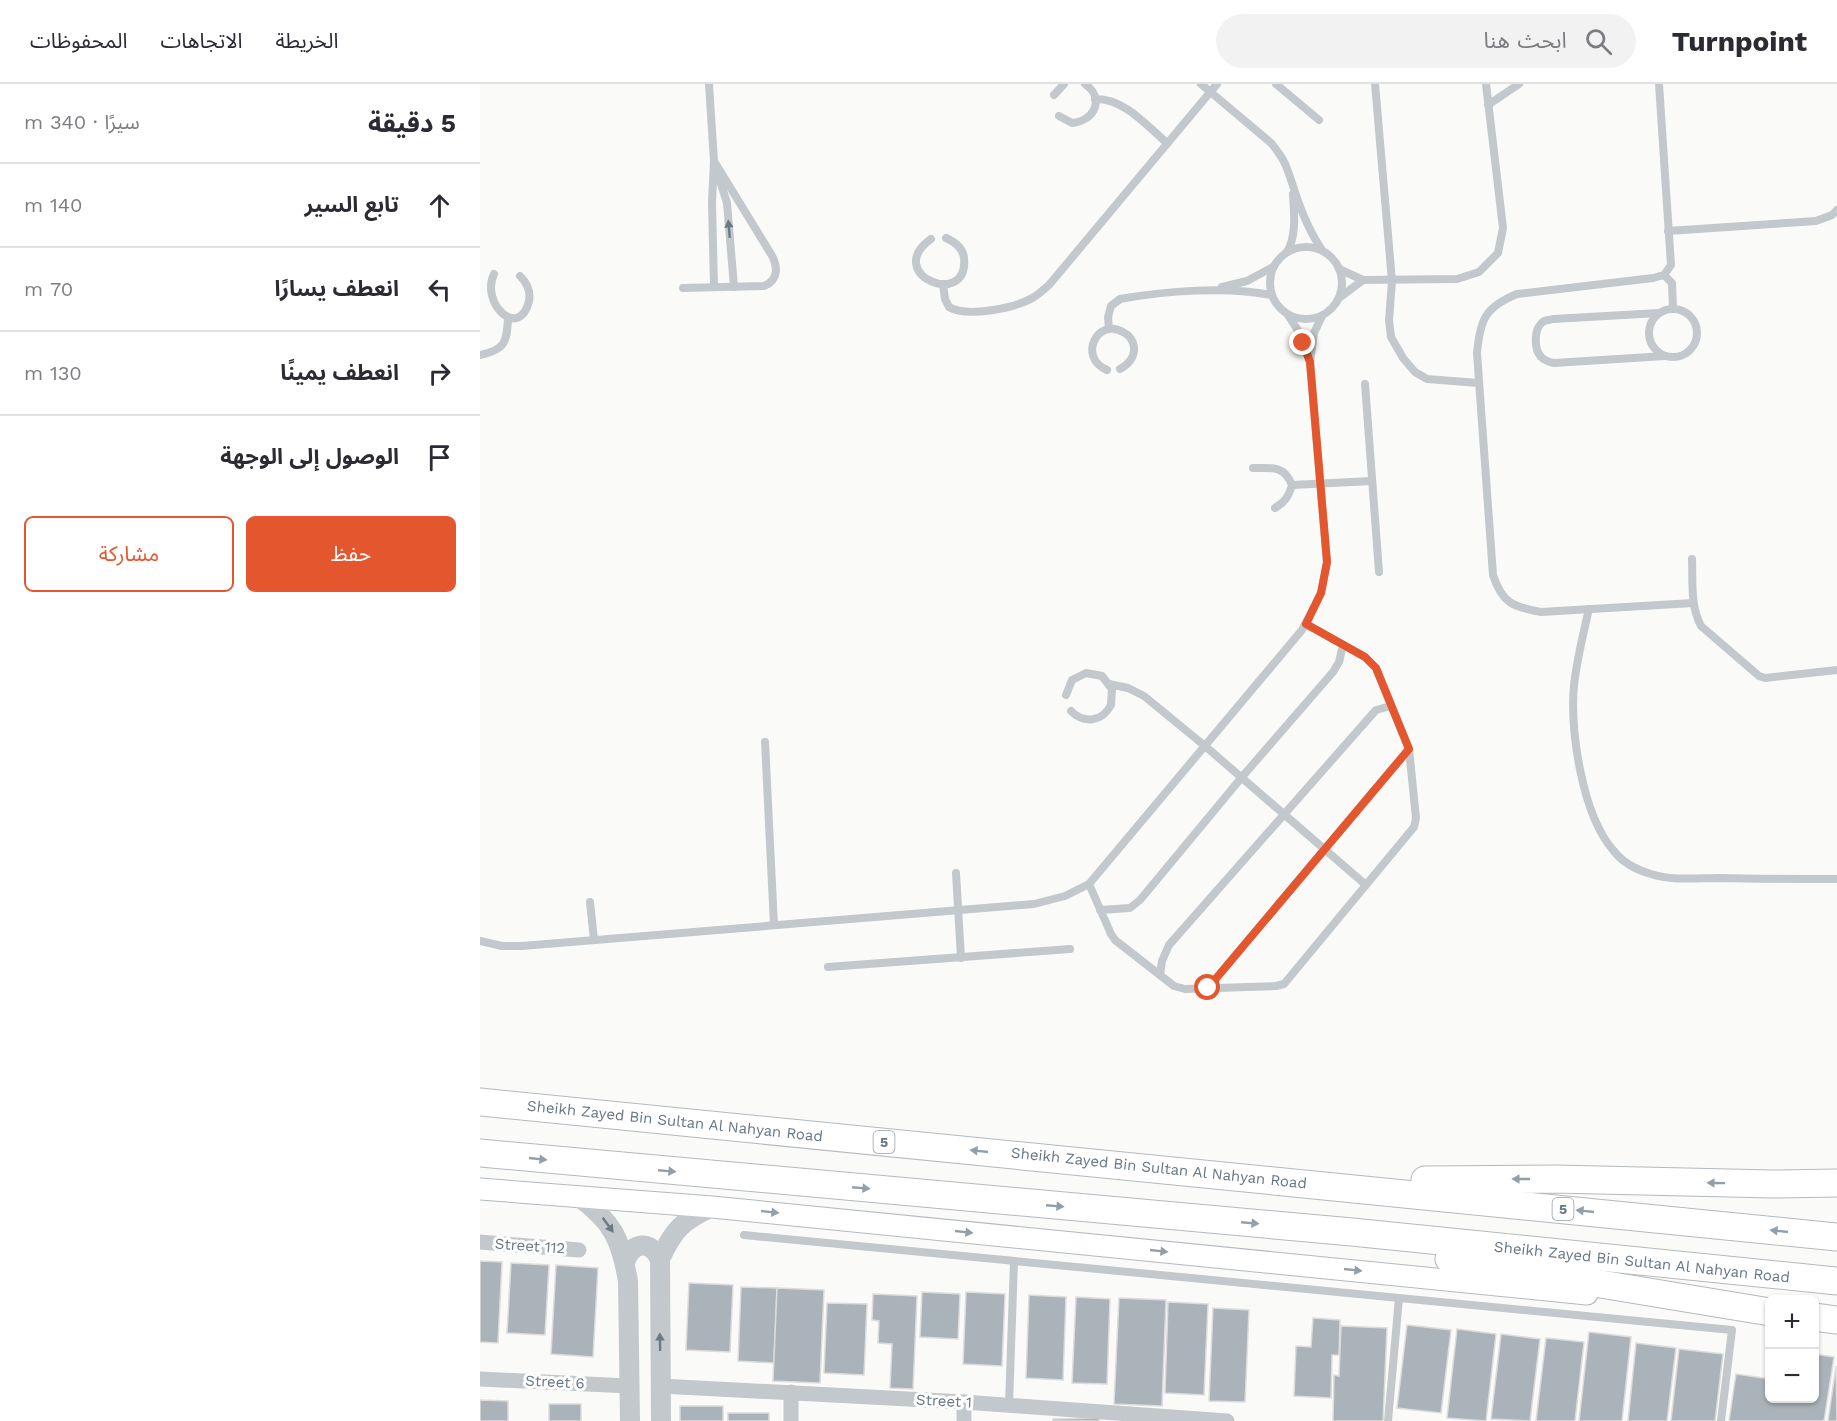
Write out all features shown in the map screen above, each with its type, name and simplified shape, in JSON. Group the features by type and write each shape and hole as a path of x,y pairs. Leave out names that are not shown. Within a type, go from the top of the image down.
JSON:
{"highway":[{"name":"Sheikh Zayed Bin Sultan Al Nahyan Road","path":"480,1102 1837,1237"},
{"name":"Sheikh Zayed Bin Sultan Al Nahyan Road","path":"480,1153 1352,1232 1837,1281"},
{"path":"1288,1181 1556,1179 1773,1184 1837,1183"},
{"path":"1352,1232 1409,1252 1760,1311"},
{"path":"1819,1318 1837,1320"}],"main road":[{"path":"480,1189 712,1207 1760,1311"}],"street":[{"path":"579,1197 598,1211 613,1229 625,1262 628,1281 630,1421"},
{"path":"660,1259 671,1236 689,1218 712,1207"},
{"name":"Street 112","path":"480,1242 579,1250"},
{"path":"625,1262 629,1252 637,1246 647,1245 656,1250 660,1259 661,1421"},
{"name":"Street 6","path":"480,1379 629,1386"},
{"name":"Street 1","path":"661,1386 964,1402 1137,1417 1227,1421"},
{"path":"791,1392 791,1421"},
{"path":"964,1402 964,1421"}],"lane":[{"path":"709,84 714,161 712,202 714,287"},
{"path":"1054,95 1064,84"},
{"path":"1059,116 1072,123 1087,119 1092,114 1095,99 1085,84"},
{"path":"1201,84 1279,152 1287,166 1309,229 1322,251 1335,262 1339,269 1342,279 1338,299"},
{"path":"943,284 947,304 958,312 1000,309 1017,305 1034,297 1049,285 1217,84"},
{"path":"1276,84 1319,120"},
{"path":"1375,84 1392,280 1389,320 1391,337 1403,358 1415,372 1427,378 1479,383"},
{"path":"1339,269 1363,280 1457,279 1479,272 1498,253 1503,228 1486,84"},
{"path":"1488,105 1519,84"},
{"path":"1659,84 1671,265 1664,274 1653,278 1517,294 1499,302 1487,314 1479,331 1477,353 1493,575 1506,602 1541,612 1693,603"},
{"path":"1095,99 1112,101 1121,105 1167,143"},
{"path":"684,288 768,284 776,274 776,266 771,254 714,161"},
{"path":"714,161 727,203 734,287"},
{"path":"1212,290 1247,281 1273,267 1287,252 1294,229 1293,187"},
{"path":"1668,231 1816,221 1832,215 1837,210"},
{"path":"931,239 920,250 918,266 925,279 932,283 943,284 954,281 960,275 965,261 959,246 946,238"},
{"path":"1287,252 1305,247 1322,251"},
{"path":"1273,267 1269,286 1271,295 1299,333 1310,362"},
{"path":"482,290 494,274"},
{"path":"1664,274 1672,283 1673,309"},
{"path":"487,309 497,317 508,318 523,312 529,300 528,286 520,276"},
{"path":"480,941 502,946 522,946 958,911 1049,901 1089,884 1306,624 1321,593 1327,562 1310,362 1314,333 1322,316 1338,299 1363,280"},
{"path":"1109,329 1108,318 1111,306 1120,299 1212,290 1251,291 1271,295"},
{"path":"1673,309 1688,314 1693,319 1697,334 1692,348 1680,357 1554,363 1540,356 1536,347 1539,326 1544,321 1659,313 1673,309"},
{"path":"1659,313 1653,318 1648,333 1652,347 1665,356"},
{"path":"1287,314 1304,319 1322,316"},
{"path":"480,355 498,350 502,346 507,336 508,318"},
{"path":"1107,370 1093,358 1092,345 1098,334 1109,329 1121,330 1131,338 1133,344 1134,350 1130,362 1120,369"},
{"path":"1365,384 1379,572"},
{"path":"1253,468 1279,469 1288,474 1292,485 1283,504 1275,508"},
{"path":"1292,485 1372,482"},
{"path":"1692,559 1693,603 1701,626 1759,676 1774,677 1837,670"},
{"path":"1590,609 1579,647 1575,677 1574,726 1579,765 1589,803 1613,851 1637,869 1665,877 1837,879"},
{"path":"1089,884 1115,940 1174,986 1185,989 1284,984 1414,827 1416,818 1409,749 1376,668 1365,657 1306,624"},
{"path":"1100,910 1130,908 1140,900 1333,672 1339,662 1343,645"},
{"path":"1066,695 1072,680 1086,673 1102,676 1109,684 1112,700 1105,714 1089,720 1071,711"},
{"path":"1109,684 1128,688 1144,696 1242,777 1366,885"},
{"path":"1160,975 1168,945 1376,710 1391,706"},
{"path":"765,742 774,925"},
{"path":"1208,988 1409,749"},
{"path":"956,873 961,958"},
{"path":"590,902 594,940"},
{"path":"828,967 1070,949"},
{"path":"744,1235 1732,1330 1721,1421"},
{"path":"1009,1405 1014,1261"},
{"path":"1388,1421 1398,1298"}],"building":[{"path":"480,1261 502,1262 498,1343 480,1342"},
{"path":"511,1263 549,1265 545,1335 507,1333"},
{"path":"556,1265 598,1268 593,1357 551,1354"},
{"path":"689,1283 733,1285 730,1352 686,1350"},
{"path":"741,1287 777,1288 774,1363 738,1361"},
{"path":"777,1288 824,1290 820,1383 773,1381"},
{"path":"922,1292 960,1294 958,1339 920,1337"},
{"path":"966,1292 1005,1294 1002,1366 963,1364"},
{"path":"873,1294 917,1296 913,1389 890,1388 892,1344 878,1343 879,1321 872,1320"},
{"path":"1029,1295 1066,1297 1063,1380 1026,1378"},
{"path":"1076,1297 1110,1299 1107,1384 1072,1383"},
{"path":"1119,1298 1166,1300 1162,1406 1114,1404"},
{"path":"1168,1302 1208,1304 1204,1395 1165,1393"},
{"path":"827,1303 867,1304 864,1375 824,1373"},
{"path":"1213,1308 1249,1310 1245,1402 1209,1401"},
{"path":"1313,1318 1340,1320 1339,1355 1332,1355 1331,1398 1294,1396 1296,1346 1311,1347"},
{"path":"1407,1325 1451,1330 1441,1413 1397,1408"},
{"path":"1341,1326 1387,1328 1383,1421 1333,1421 1334,1375 1339,1376"},
{"path":"1457,1329 1496,1334 1486,1421 1447,1418"},
{"path":"1589,1332 1631,1337 1622,1421 1579,1421"},
{"path":"1501,1334 1540,1339 1530,1421 1491,1419"},
{"path":"1546,1338 1584,1342 1575,1421 1536,1421"},
{"path":"1636,1343 1676,1348 1667,1421 1628,1421"},
{"path":"1679,1349 1723,1354 1715,1421 1671,1421"},
{"path":"1819,1355 1834,1357 1824,1421 1729,1421 1736,1374 1765,1378 1765,1403 1819,1403"},
{"path":"1836,1366 1837,1421 1828,1421"},
{"path":"480,1400 508,1401 508,1421 480,1421"},
{"path":"549,1404 581,1404 581,1421 549,1421"},
{"path":"680,1406 723,1406 723,1421 680,1421"},
{"path":"728,1413 769,1413 769,1421 728,1421"},
{"path":"1099,1418 1099,1421 1053,1421 1053,1419"}],"route":[{"path":"1208,988 1409,749 1376,668 1365,657 1306,624 1321,593 1327,562 1310,362 1303,343"}]}
